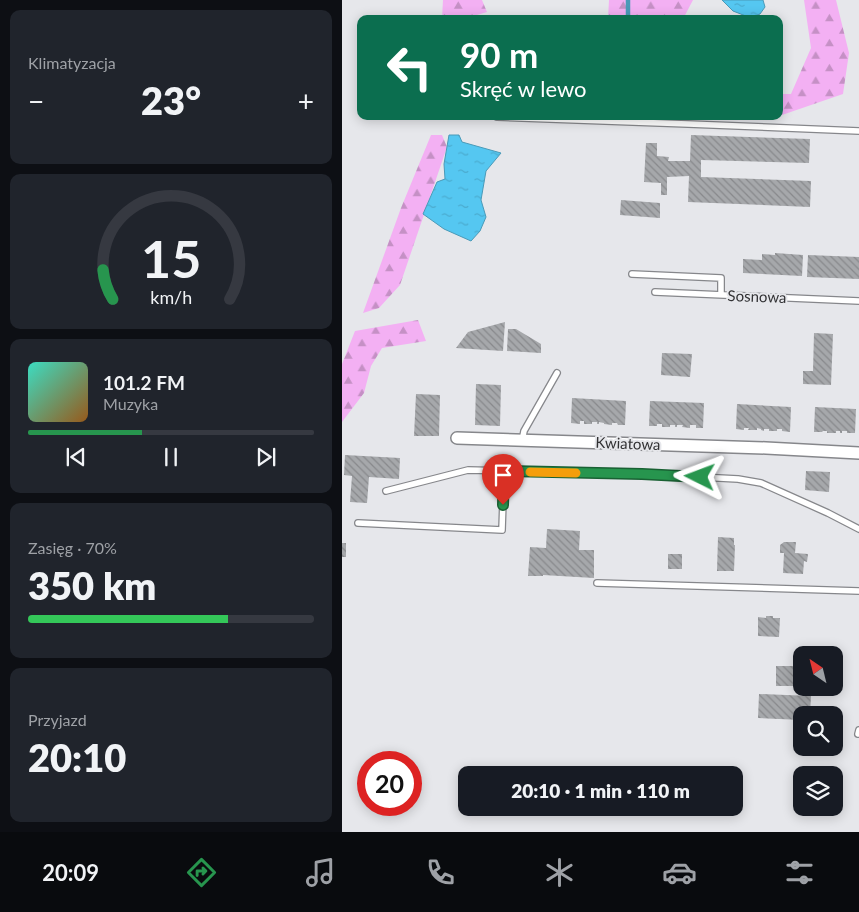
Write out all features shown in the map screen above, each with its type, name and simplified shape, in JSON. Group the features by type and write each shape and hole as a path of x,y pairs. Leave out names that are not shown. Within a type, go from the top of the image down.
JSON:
{"street":[{"name":"Kwiatowa","path":"457,438 756,448 858,454"}],"lane":[{"path":"561,120 858,131"},
{"path":"632,274 721,278 720,295"},
{"name":"Sosnowa","path":"655,292 858,301"},
{"path":"522,441 524,431 557,374"},
{"path":"386,491 468,470 642,474 738,479 761,483 828,512 858,528"},
{"path":"358,523 502,530 504,471"},
{"path":"597,583 858,591"}],"green space":[{"path":"443,0 482,0 487,12 477,15 442,15"},
{"path":"609,0 693,0 685,15 608,15"},
{"path":"804,0 836,0 849,53 843,94 783,115 783,94 791,94 811,48"},
{"path":"431,135 442,135 447,147 400,285 379,308 363,313 401,208"},
{"path":"418,320 426,341 382,348 371,366 364,393 342,422 342,364 355,331"}],"water":[{"path":"722,0 763,0 765,7 758,15 743,15 733,11"},
{"path":"449,135 459,135 462,142 501,153 486,171 481,200 486,217 480,231 471,241 444,229 423,214 437,182 445,179 444,164"}],"building":[{"path":"691,135 810,139 809,163 701,160 701,177 811,181 810,207 688,202 689,176 667,177 667,195 661,195 661,183 644,182 646,143 657,143 657,156 669,157 668,161 690,161"},
{"path":"621,200 660,203 660,218 620,215"},
{"path":"775,253 803,255 802,276 743,273 743,259 762,260 762,254 775,255"},
{"path":"808,255 859,257 859,279 807,277"},
{"path":"505,322 503,351 456,348 468,332"},
{"path":"508,329 516,329 541,344 541,353 507,351"},
{"path":"814,333 833,334 831,385 803,384 803,371 813,371"},
{"path":"662,353 692,354 690,377 661,375"},
{"path":"476,384 501,385 500,426 475,425"},
{"path":"416,394 440,395 439,436 414,436"},
{"path":"572,398 626,401 625,425 599,422 599,424 592,422 592,424 584,424 584,421 580,421 580,424 571,423"},
{"path":"650,401 704,403 703,428 696,428 696,425 690,425 690,428 682,427 683,425 677,425 677,427 670,425 670,427 662,427 662,424 649,426"},
{"path":"737,404 791,407 790,432 782,431 782,429 769,431 769,429 764,429 764,431 757,428 757,430 748,430 749,428 744,428 744,430 736,429"},
{"path":"815,407 856,409 855,433 847,433 847,431 842,431 842,433 840,431 836,431 836,433 827,433 827,431 814,432"},
{"path":"345,455 400,458 399,479 369,477 367,503 350,502 352,476 344,475"},
{"path":"806,471 830,472 829,492 805,490"},
{"path":"547,529 580,531 579,550 594,550 594,578 528,576 530,547 546,548"},
{"path":"718,537 734,538 734,571 717,571"},
{"path":"784,542 796,542 795,553 808,554 807,562 804,561 803,574 783,573 784,553 780,553 780,545"},
{"path":"342,543 346,543 346,557 342,557"},
{"path":"668,554 682,554 682,569 668,569"},
{"path":"766,616 780,618 779,637 758,636 758,617 766,618"},
{"path":"776,666 793,666 793,686 776,686"},
{"path":"759,694 811,696 810,706 793,706 793,720 758,718"}],"waterway":[{"path":"628,0 628,15"}],"slow traffic":[{"path":"530,472 576,473"}],"route":[{"path":"503,505 504,471 700,477"}]}
